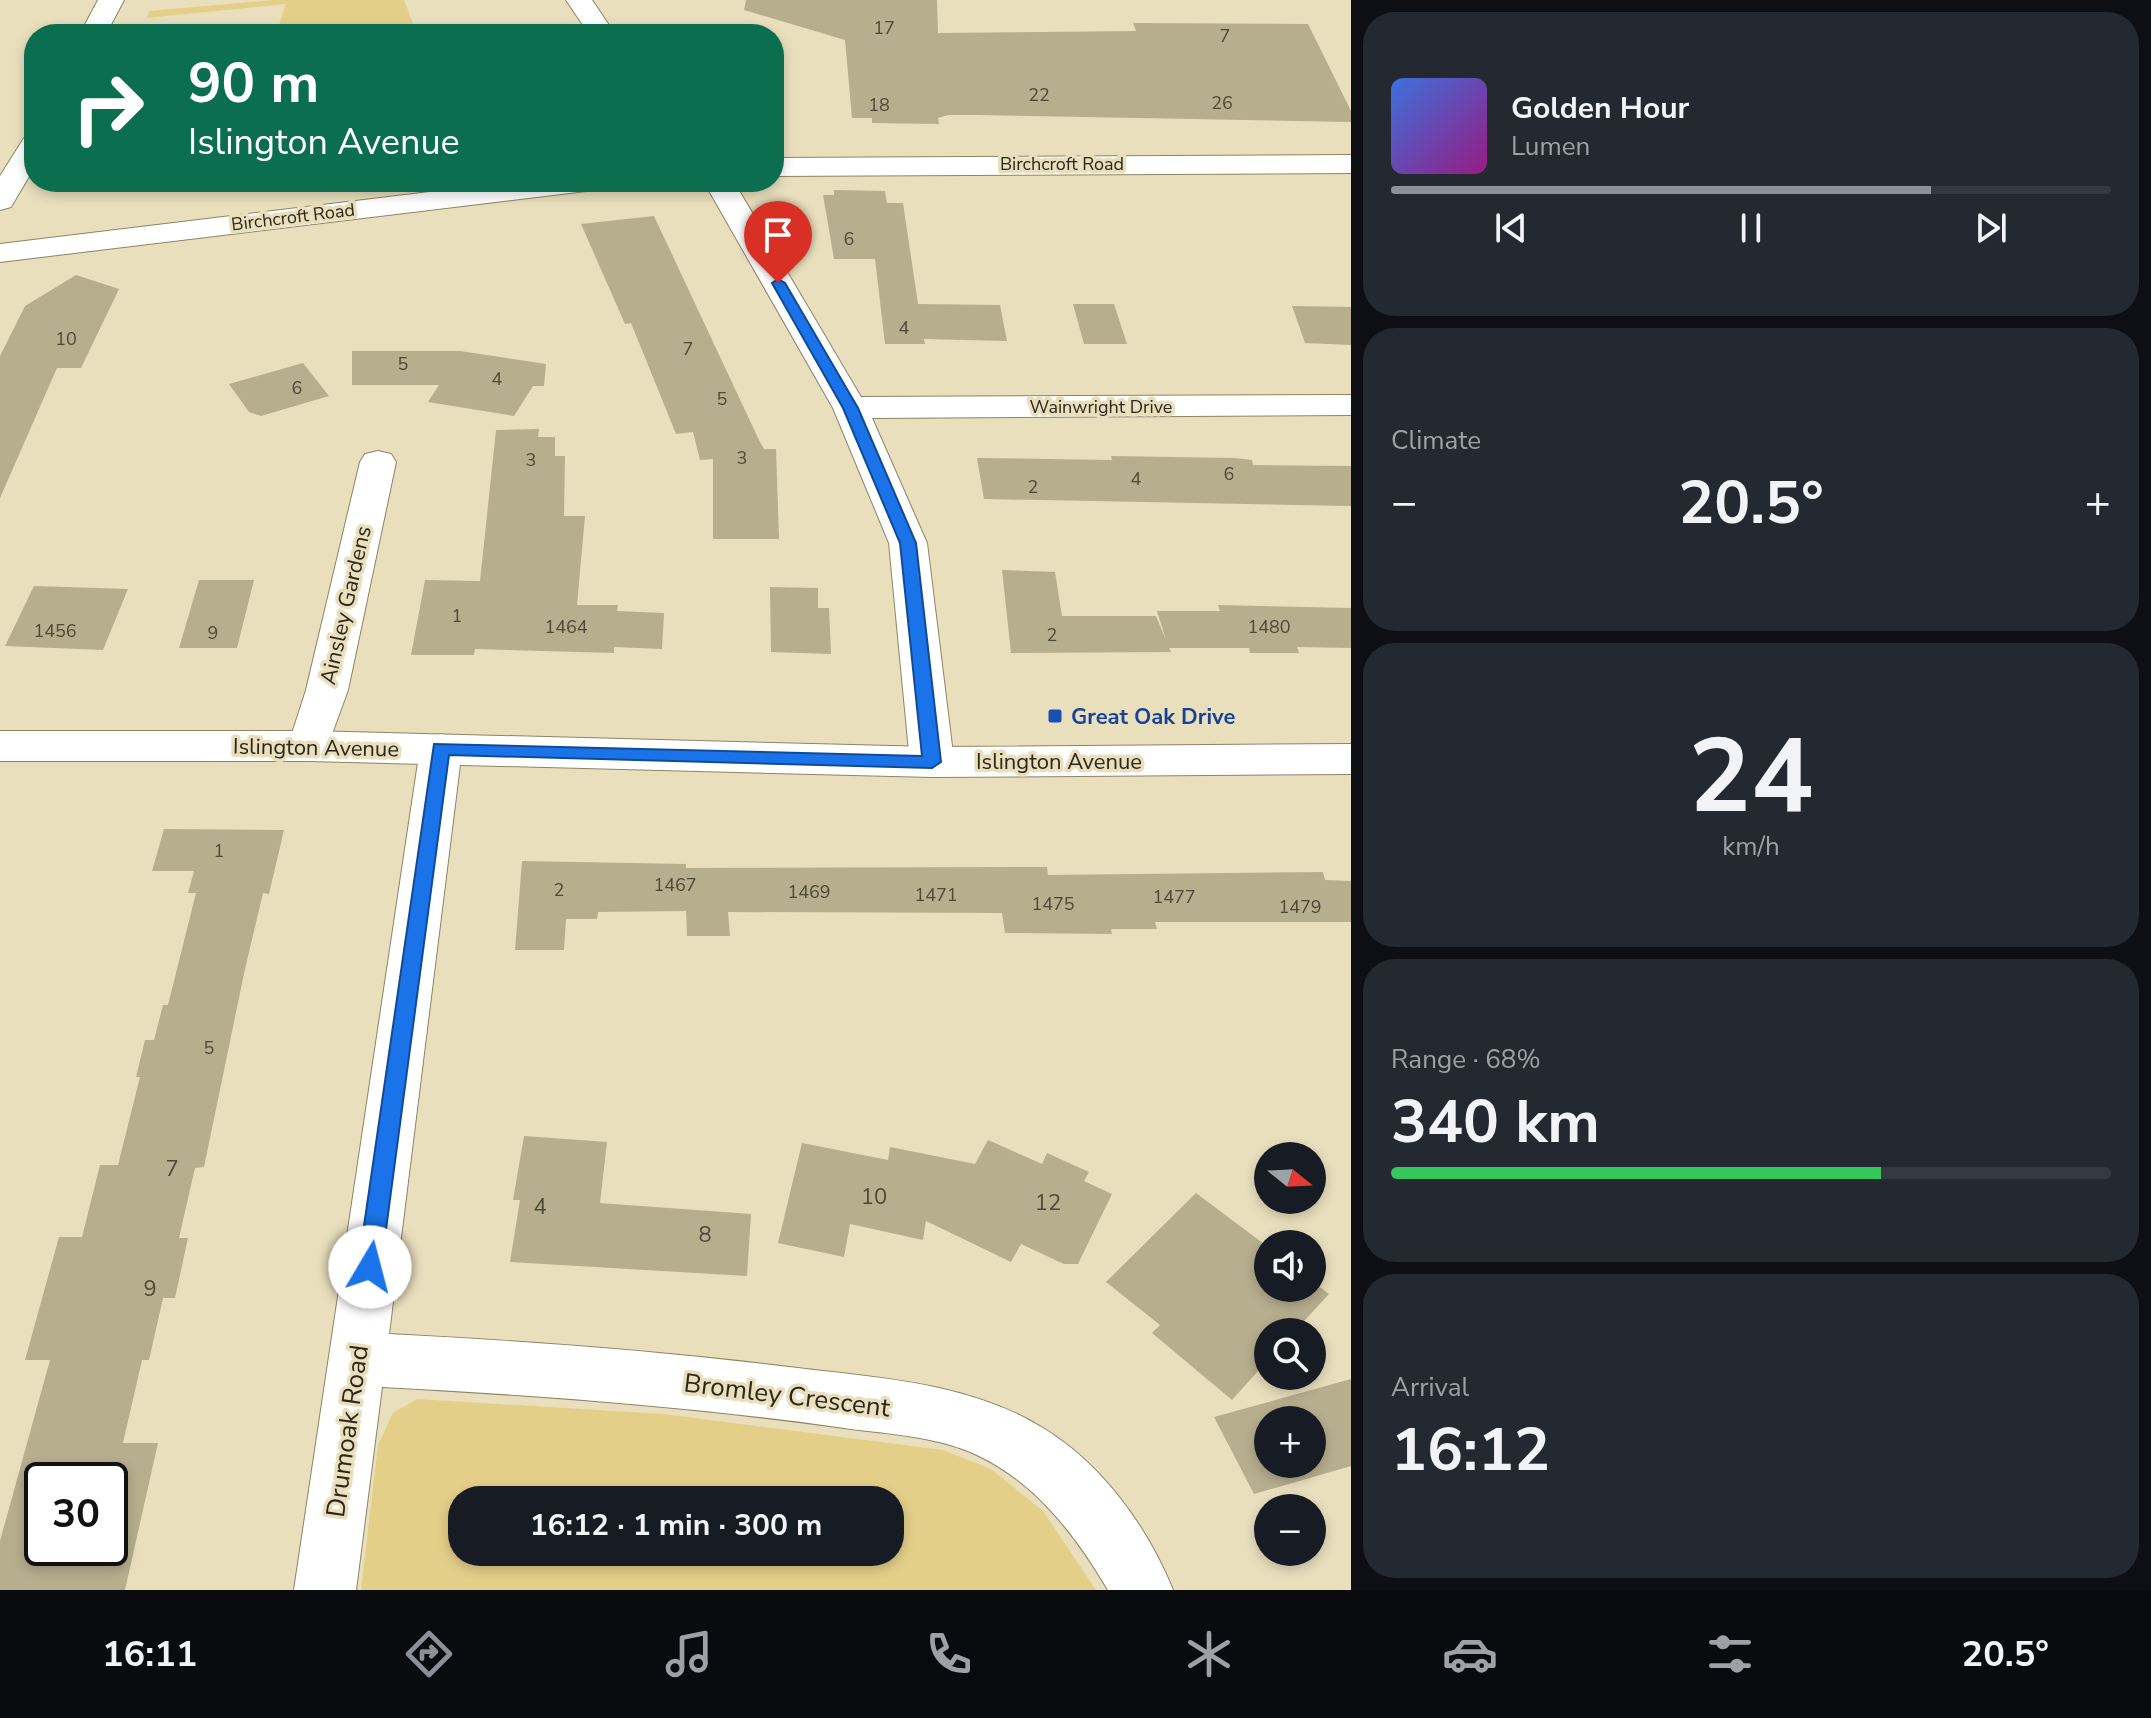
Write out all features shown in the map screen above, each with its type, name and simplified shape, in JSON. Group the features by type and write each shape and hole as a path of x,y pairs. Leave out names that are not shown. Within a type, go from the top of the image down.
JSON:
{"street":[{"path":"98,24 111,0"},
{"path":"579,0 595,24"},
{"path":"0,201 24,161"},
{"name":"Birchcroft Road","path":"784,167 1351,164"},
{"name":"Birchcroft Road","path":"0,253 503,192"},
{"path":"725,192 850,408 908,543 932,762"},
{"name":"Wainwright Drive","path":"850,408 1351,405"},
{"name":"Ainsley Gardens","path":"309,746 327,690 378,462"},
{"name":"Islington Avenue","path":"0,746 309,746 932,762 1351,759"},
{"name":"Drumoak Road","path":"325,1590 441,749"},
{"name":"Bromley Crescent","path":"357,1359 517,1367 728,1385 932,1414 979,1426 1022,1448 1068,1484 1116,1541 1142,1590"}],"shaded area":[{"path":"273,0 404,0 413,24 279,24 286,4 147,18 149,11"},
{"path":"417,1399 664,1414 943,1450 991,1469 1043,1511 1096,1590 361,1590 378,1445 393,1413"}],"building":[{"path":"746,0 937,0 938,33 1136,31 1133,23 1308,24 1351,111 1351,122 948,115 938,118 939,124 872,123 872,118 852,118 845,40 744,10"},
{"path":"834,190 885,191 887,203 903,203 918,304 1000,305 1007,341 924,339 925,344 885,344 875,259 834,259 823,195 834,195"},
{"path":"654,216 759,440 764,449 776,449 779,539 713,539 713,459 700,460 693,432 676,434 631,323 625,324 581,224"},
{"path":"76,275 119,289 81,368 57,368 0,498 0,356 25,306"},
{"path":"1073,304 1114,304 1127,344 1084,344"},
{"path":"1292,306 1351,307 1351,345 1305,343"},
{"path":"352,351 460,351 546,364 544,386 533,386 514,416 428,402 439,385 352,385"},
{"path":"303,363 329,396 261,416 249,412 229,384"},
{"path":"539,429 538,437 555,437 555,456 565,456 564,516 585,516 577,605 618,605 617,611 664,613 662,649 614,647 614,653 475,649 474,655 411,655 425,580 480,581 496,430"},
{"path":"1111,456 1235,458 1252,460 1253,465 1351,466 1351,506 984,499 977,458 1112,460"},
{"path":"1002,570 1055,572 1062,616 1156,616 1166,640 1157,611 1220,611 1218,605 1351,608 1351,648 1297,647 1299,653 1250,653 1249,648 1169,648 1171,652 1011,653"},
{"path":"199,580 254,580 237,648 179,648"},
{"path":"34,586 128,589 103,650 5,646"},
{"path":"770,587 818,588 818,608 829,608 831,654 771,652"},
{"path":"164,829 284,830 269,894 263,893 204,1167 195,1168 179,1238 188,1238 175,1298 163,1298 149,1360 142,1360 123,1443 158,1443 125,1590 0,1590 0,1541 50,1360 25,1360 59,1237 82,1237 100,1165 118,1165 140,1077 136,1077 145,1040 154,1040 163,1005 168,1005 196,893 188,893 194,871 152,871"},
{"path":"522,861 686,864 686,868 1047,867 1048,875 1323,872 1325,880 1351,881 1351,922 1155,922 1157,929 1111,929 1112,934 1005,933 1002,913 728,912 730,936 687,936 686,911 598,912 597,919 566,919 564,950 515,950"},
{"path":"524,1136 607,1142 600,1203 751,1214 747,1276 510,1262 520,1200 513,1200"},
{"path":"988,1140 1042,1164 1047,1153 1089,1172 1084,1181 1112,1194 1078,1264 1064,1264 1021,1244 1011,1262 926,1221 923,1240 850,1224 844,1257 778,1243 802,1143 888,1160 890,1147 975,1164"},
{"path":"1196,1193 1254,1236 1254,1302 1322,1302 1307,1318 1254,1318 1254,1376 1232,1400 1152,1333 1160,1325 1106,1282"},
{"path":"1351,1379 1351,1466 1326,1473 1326,1406 1254,1406 1254,1478 1309,1478 1254,1494 1214,1417 1311,1390 1326,1390 1326,1386"}],"place":[{"name":"Great Oak Drive","path":"1055,716"}],"route":[{"path":"370,1267 441,749 932,762 908,543 850,408 778,283"}]}
